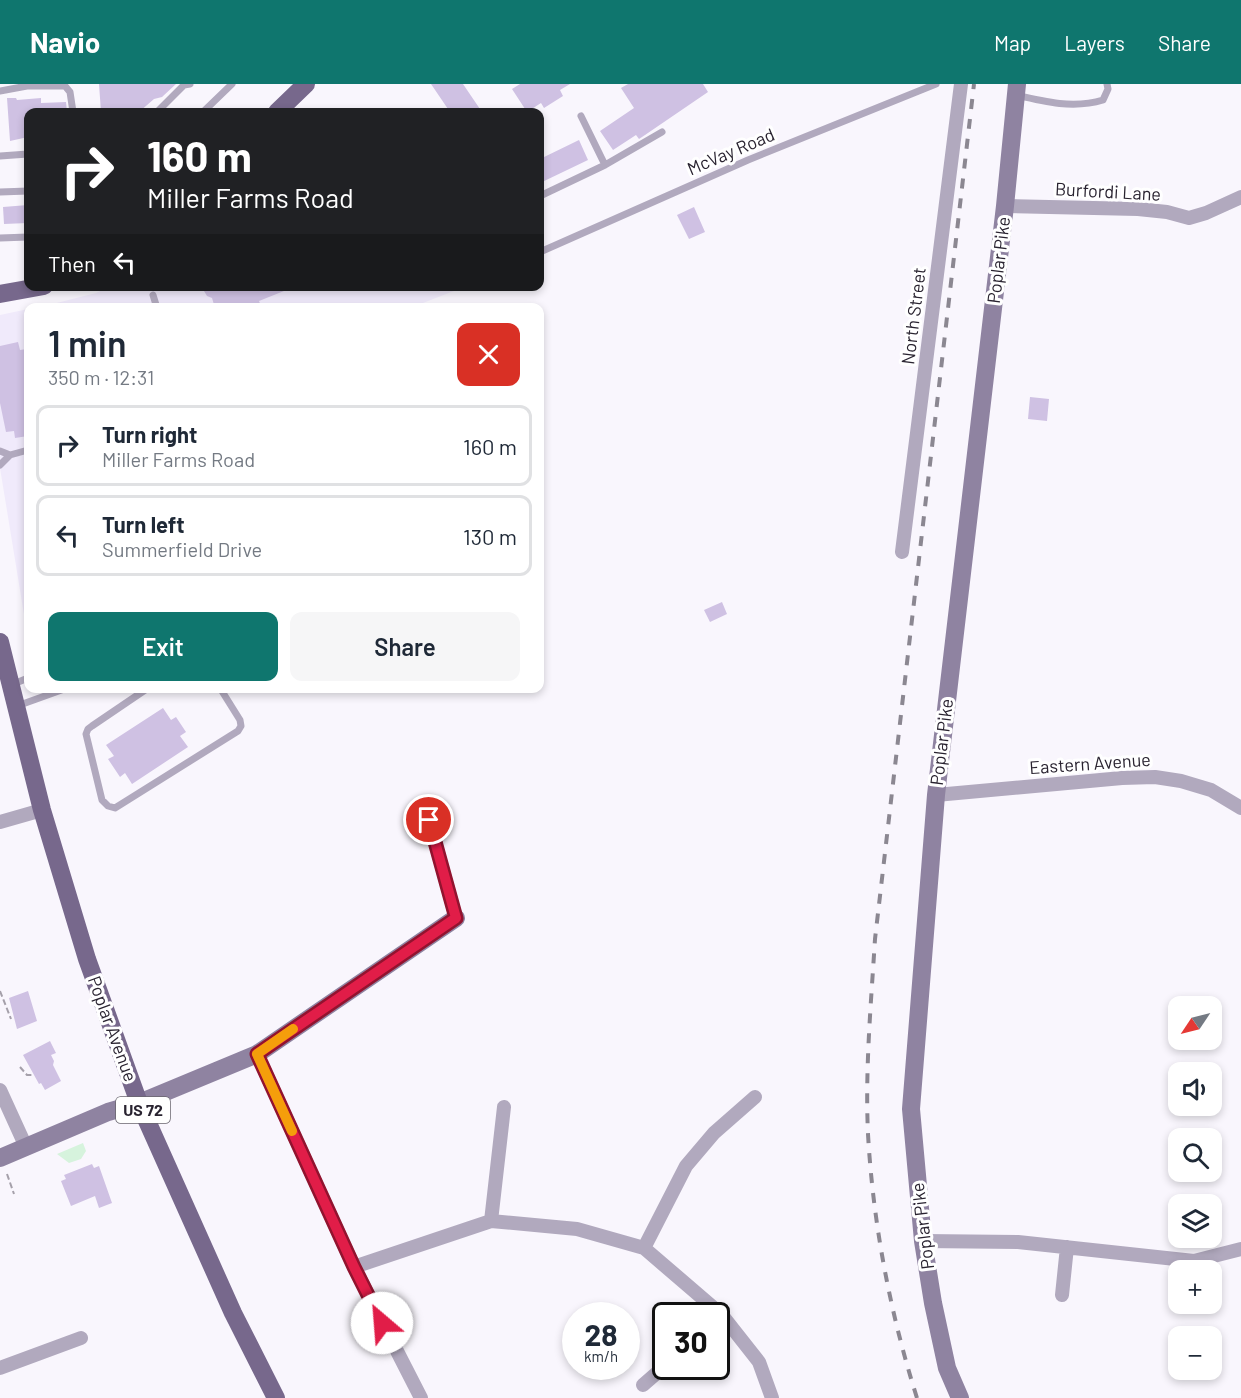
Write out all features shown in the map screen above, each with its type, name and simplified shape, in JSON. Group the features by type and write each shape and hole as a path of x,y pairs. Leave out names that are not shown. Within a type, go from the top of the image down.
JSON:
{"main road":[{"path":"281,108 306,84"},
{"name":"Poplar Pike","path":"960,1398 947,1368 933,1303 923,1241 911,1109 936,795 1017,90"},
{"path":"0,294 24,290"},
{"name":"Poplar Avenue","path":"0,642 42,810 87,959 139,1103 233,1313 276,1398"},
{"path":"3,1166 26,1147 108,1112 139,1103 257,1054 456,918"}],"street":[{"name":"North Street","path":"902,552 962,84"},
{"name":"Burfordi Lane","path":"1005,206 1138,209 1167,212 1189,218 1241,197"},
{"name":"Eastern Avenue","path":"936,795 1155,777 1181,781 1211,790 1241,808"},
{"path":"0,822 42,810"},
{"path":"429,820 456,918"},
{"path":"257,1054 354,1267 421,1398"},
{"path":"0,1090 26,1147"},
{"path":"644,1248 686,1166 714,1133 755,1097"},
{"path":"491,1221 504,1107"},
{"path":"354,1267 491,1221 577,1229 644,1248 703,1302"},
{"path":"923,1241 1018,1242 1194,1261 1241,1249"},
{"path":"1062,1295 1067,1247"},
{"path":"730,1329 759,1362 772,1398"},
{"path":"0,1368 81,1338"},
{"path":"643,1385 652,1377"}],"lane":[{"path":"162,108 184,85 190,84"},
{"path":"206,108 232,84"},
{"name":"McVay Road","path":"544,250 748,160 936,84"},
{"path":"1017,90 1048,102 1086,105 1103,100 1108,89 1107,84"},
{"path":"0,91 21,85 58,85 68,88 72,108"},
{"path":"581,116 605,165"},
{"path":"544,194 605,165 662,132"},
{"path":"0,156 24,154"},
{"path":"0,192 24,192"},
{"path":"0,238 24,237"},
{"path":"153,295 155,303"},
{"path":"0,451 10,455"},
{"path":"0,465 10,455 24,451"},
{"path":"10,685 24,680"},
{"path":"15,706 53,693"},
{"path":"141,693 88,729 86,734 102,800 108,806 115,808 238,731 241,726 240,720 223,693"}],"path":[{"path":"0,991 10,1019"},
{"path":"20,1067 27,1076 32,1075"},
{"path":"3,1166 15,1194"}],"shaded area":[{"path":"100,291 454,291 423,303 57,303"},
{"path":"24,310 24,615 0,468 0,315"}],"green space":[{"path":"83,1143 86,1151 81,1159 69,1163 57,1154"}],"building":[{"path":"99,84 176,84 162,97 154,99 144,108 101,108"},
{"path":"431,84 463,84 479,108 447,108"},
{"path":"520,84 570,84 560,90 563,96 544,108 541,103 533,108 524,108 512,89"},
{"path":"628,84 703,84 708,92 639,139 636,135 613,150 600,131 634,108 621,88"},
{"path":"7,98 17,100 41,98 41,103 66,102 67,108 24,108 24,138 10,141"},
{"path":"579,140 588,160 544,181 544,157"},
{"path":"24,205 24,223 4,224 3,207"},
{"path":"694,207 705,232 689,239 677,215"},
{"path":"204,291 284,291 259,301 260,303 214,303 212,298"},
{"path":"18,342 20,350 24,349 24,437 15,438 14,431 6,432 0,403 0,346"},
{"path":"1030,397 1049,399 1047,421 1028,419"},
{"path":"722,602 727,614 710,622 704,610"},
{"path":"163,708 171,720 176,717 186,732 180,736 188,747 132,784 125,773 120,777 108,759 114,756 106,745"},
{"path":"28,991 37,1021 17,1029 9,998"},
{"path":"50,1041 56,1053 51,1055 53,1065 61,1081 45,1090 41,1083 39,1084 23,1055"},
{"path":"92,1164 94,1168 99,1166 112,1203 99,1208 95,1196 71,1206 61,1181 66,1179 64,1175"}],"railway":[{"path":"917,1398 891,1301 874,1201 868,1134 869,1036 875,939 974,84"}],"slow traffic":[{"path":"292,1131 257,1054 293,1029"}],"route":[{"path":"382,1323 257,1054 456,918 429,820"}]}
